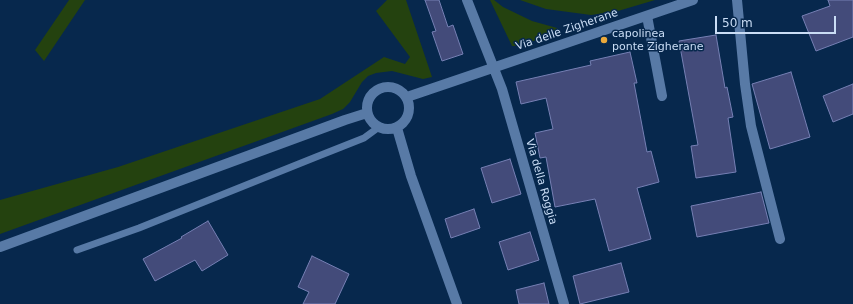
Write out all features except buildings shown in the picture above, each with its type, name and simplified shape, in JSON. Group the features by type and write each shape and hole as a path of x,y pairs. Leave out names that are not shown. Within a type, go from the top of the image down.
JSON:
{"street":[{"name":"Via della Roggia","path":"467,0 494,67 564,304"},
{"name":"Via delle Zigherane","path":"407,97 693,0"},
{"path":"737,0 745,84 751,126 780,239"},
{"path":"647,16 662,96"},
{"path":"383,87 397,88 407,97 410,104 407,118 397,128 384,129 374,124 368,113 368,100 377,89 383,87"},
{"path":"0,247 345,120 368,113"},
{"path":"397,128 411,176 457,304"}],"lane":[{"path":"77,250 139,228 364,138 379,127"}],"green space":[{"path":"69,0 85,0 44,61 35,50"},
{"path":"387,0 406,0 432,77 423,79 392,71 376,73 368,76 362,82 350,102 343,109 332,114 0,234 0,200 118,167 320,99 384,57 405,64 410,57 376,11"},
{"path":"490,0 494,0 503,7 532,21 557,28 559,32 519,46 512,46"},
{"path":"520,0 655,0 618,11 591,15 546,9"}],"place":[{"name":"capolinea ponte Zigherane","path":"604,40"}]}
